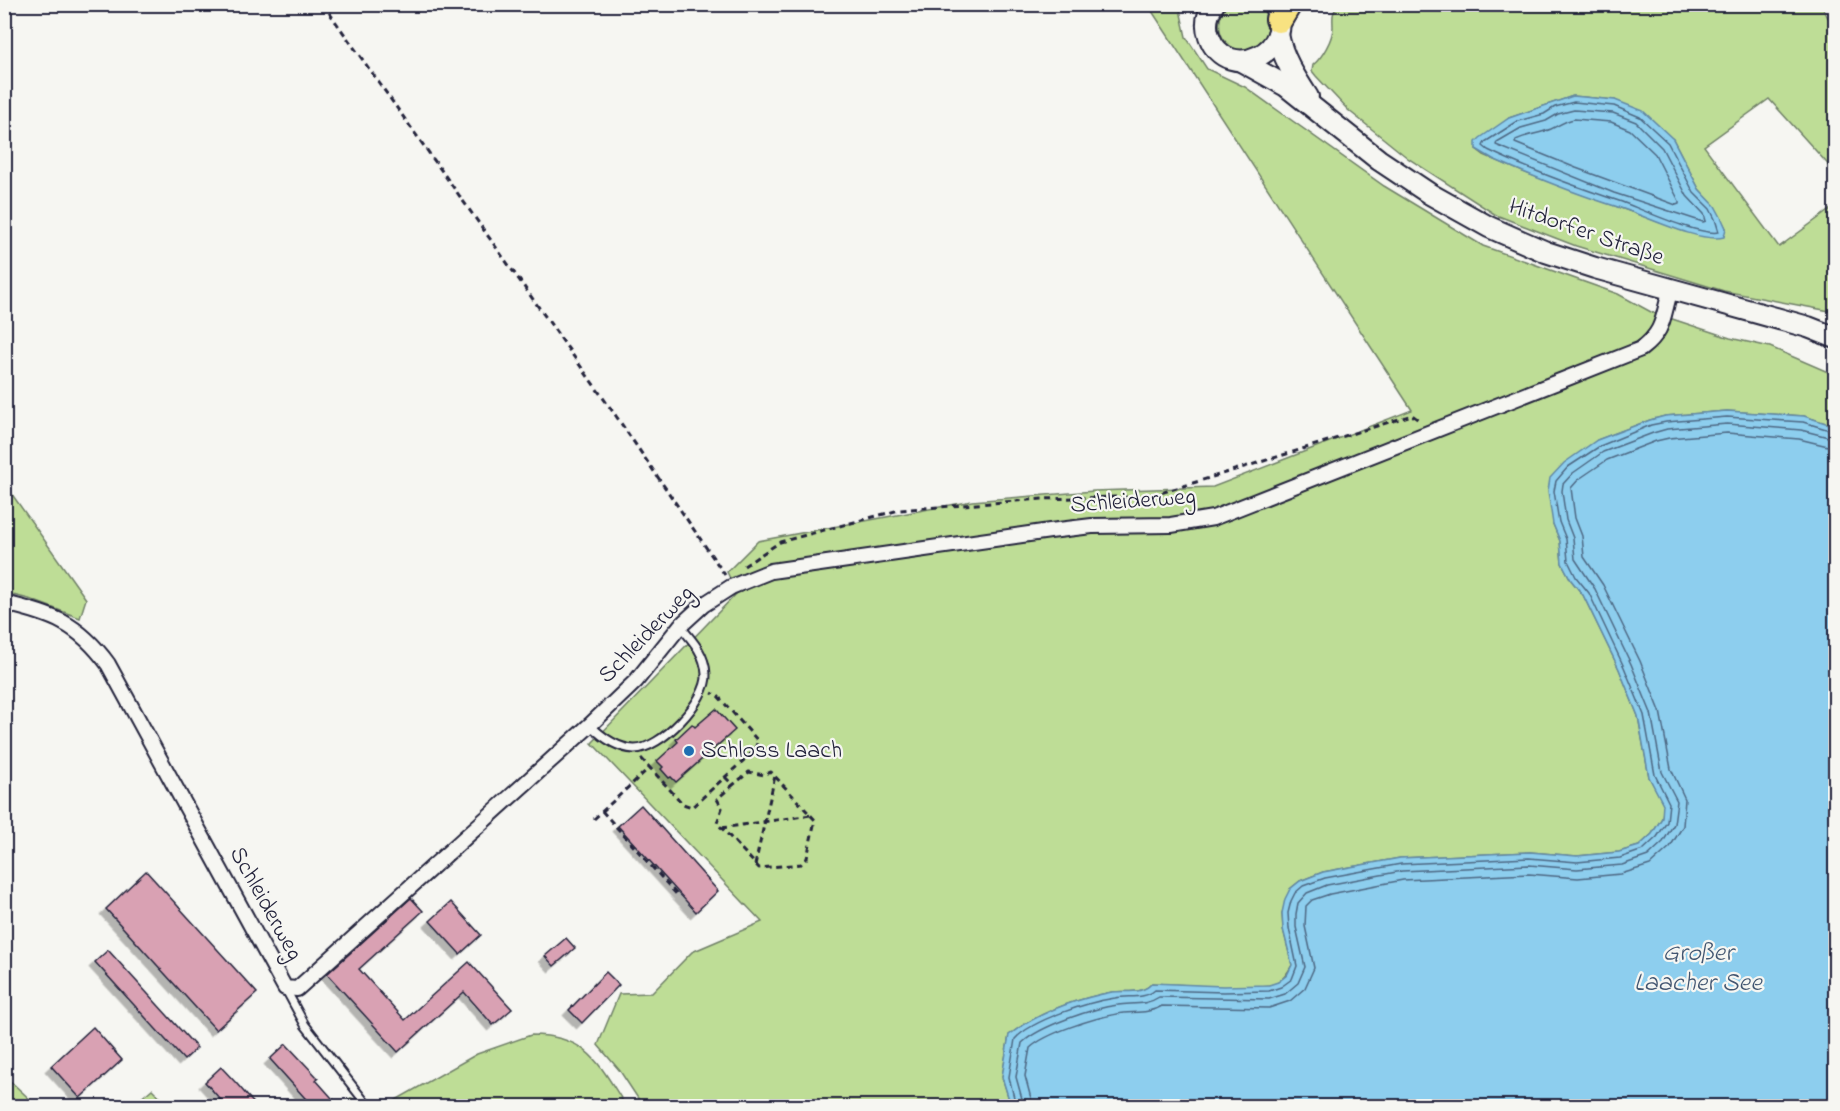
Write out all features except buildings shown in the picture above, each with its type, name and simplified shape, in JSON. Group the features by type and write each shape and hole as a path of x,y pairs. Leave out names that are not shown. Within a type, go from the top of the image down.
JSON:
{"street":[{"name":"Hitdorfer Straße","path":"1207,10 1208,32 1212,43 1220,52 1230,59 1241,61 1271,76 1314,106 1379,160 1468,216 1546,252 1594,268 1808,327 1836,338"},
{"name":"Hitdorfer Straße","path":"1279,16 1281,48 1314,106"},
{"path":"1241,61 1251,60 1268,51 1279,16"},
{"name":"Schleiderweg","path":"4,603 39,611 75,628 94,644 285,988 297,989 590,725 636,681 680,626 704,605 731,587 771,571 947,545 1092,526 1171,525 1213,518 1641,349 1662,327 1671,289"}],"lane":[{"path":"590,725 611,743 635,749 656,742 690,710 704,689 707,677 703,656 680,626"},
{"path":"285,988 305,1025 368,1107"}],"path":[{"path":"323,4 616,416 731,587 740,569 780,542 899,510 1042,499 1151,496 1412,416 1435,431"},
{"path":"635,749 683,804 692,807 754,751 758,741 718,696 704,689"},
{"path":"594,819 650,768"},
{"path":"771,771 775,776 815,820 807,858 801,864 759,868 717,823 722,808 717,800 749,772 764,775 771,771"},
{"path":"755,865 775,776"},
{"path":"725,777 733,785"},
{"path":"603,812 679,897"},
{"path":"721,828 811,815"}],"green space":[{"path":"1262,4 1270,20 1270,30 1266,37 1257,47 1248,51 1230,46 1223,39 1220,29 1220,18 1226,6"},
{"path":"1148,5 1179,5 1186,37 1207,69 1245,87 1384,186 1483,246 1618,294 1651,312 1730,338 1770,347 1835,375 1835,426 1804,416 1727,411 1665,416 1597,440 1553,524 1560,541 1562,563 1571,580 1583,595 1619,669 1638,716 1649,777 1664,804 1662,818 1652,834 1639,846 1619,852 1577,856 1530,852 1400,858 1323,872 1300,881 1290,889 1282,913 1283,929 1292,965 1277,983 1236,987 1152,983 1139,991 1112,992 1071,1003 1032,1020 1009,1035 1002,1077 1011,1106 643,1106 620,1071 598,1045 619,994 652,993 692,952 762,922 592,743 737,593 727,572 758,541 972,501 1094,491 1213,487 1412,410"},
{"path":"1339,5 1821,5 1835,30 1835,172 1769,99 1704,146 1779,247 1835,206 1835,312 1724,291 1576,246 1496,215 1409,159 1348,110 1312,71 1313,65 1329,42 1333,32 1333,15","holes":["1573,96 1615,100 1673,139 1699,189 1714,206 1726,228 1680,230 1523,172 1484,155 1476,149 1509,118"]},
{"path":"4,483 86,599 80,618 29,599 5,593"},
{"path":"531,1035 550,1036 579,1046 599,1065 626,1106 342,1106 351,1098 358,1101 389,1104 477,1054"},
{"path":"7,1078 37,1106 5,1106"},
{"path":"152,1089 169,1106 132,1106"}],"water":[{"path":"1573,96 1615,100 1643,111 1673,139 1699,189 1715,206 1721,217 1726,228 1724,237 1701,236 1672,228 1539,179 1476,149 1476,142 1480,138 1509,118"},
{"name":"Großer Laacher See","path":"1727,411 1804,416 1835,426 1835,1106 1011,1106 1002,1077 1009,1035 1032,1020 1071,1003 1112,992 1144,989 1152,983 1269,985 1287,975 1292,965 1283,929 1282,913 1290,889 1300,881 1323,872 1400,858 1530,852 1577,856 1619,852 1639,846 1652,834 1662,818 1663,804 1649,777 1638,716 1619,669 1583,595 1571,580 1562,563 1560,541 1553,524 1548,491 1550,478 1564,463 1597,440 1665,416"}],"place":[{"name":"Schloss Laach","path":"689,751"}]}
